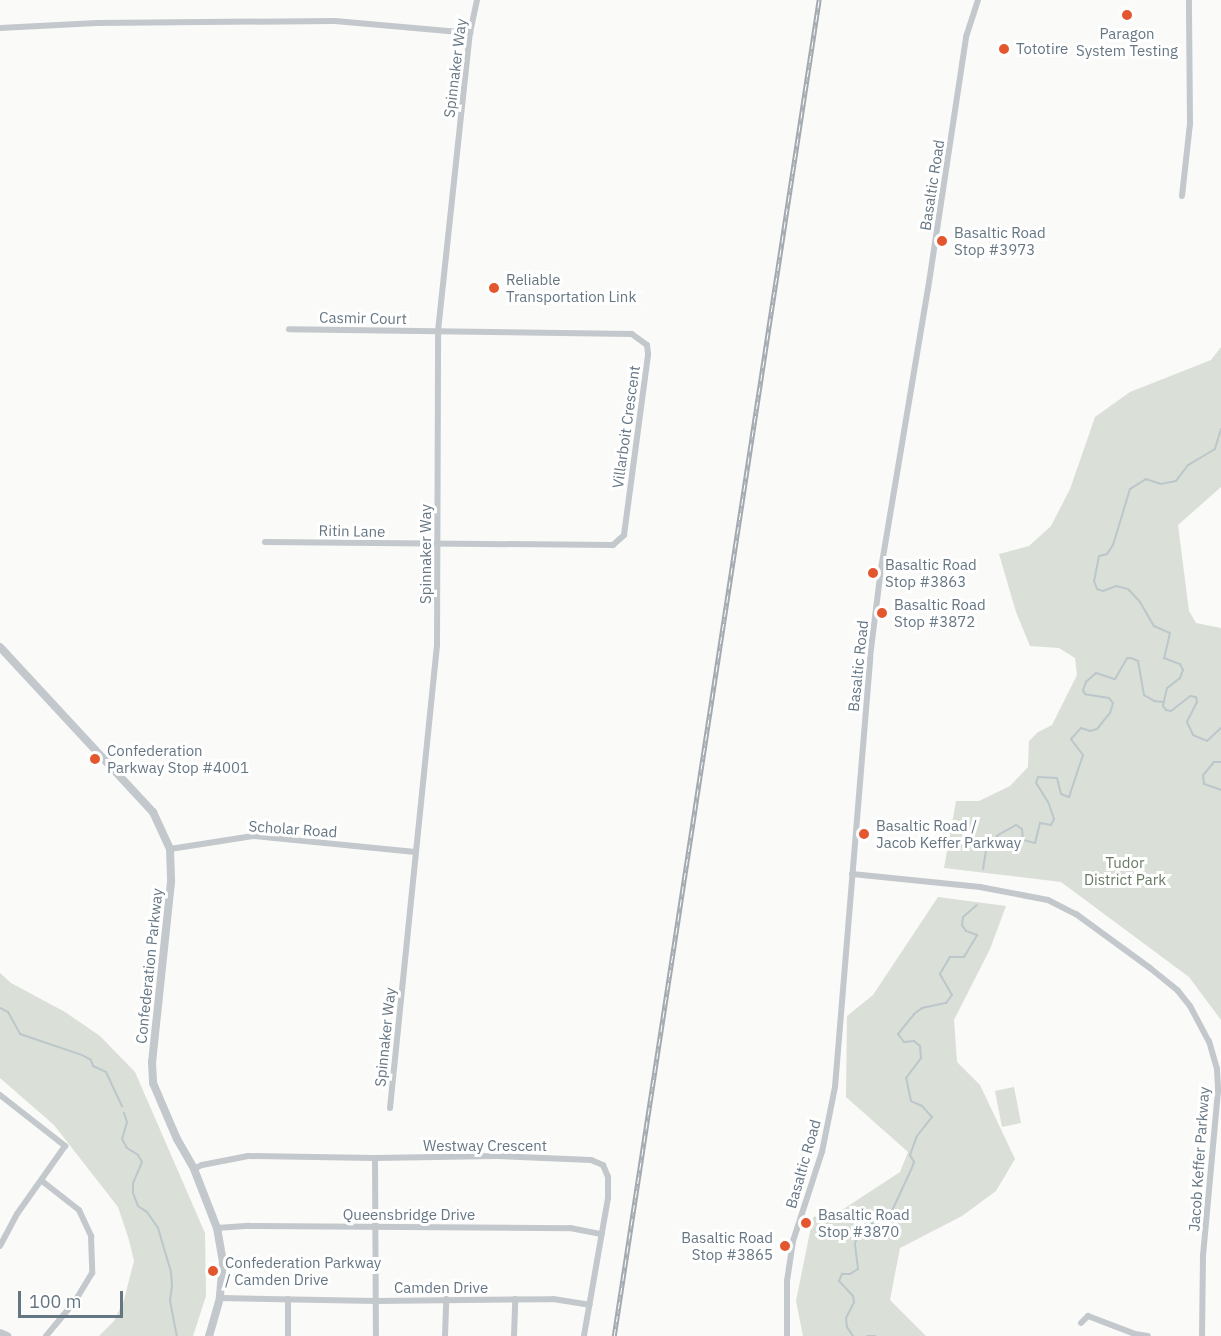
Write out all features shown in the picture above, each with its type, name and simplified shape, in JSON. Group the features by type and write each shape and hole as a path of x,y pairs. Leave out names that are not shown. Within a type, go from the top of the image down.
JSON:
{"street":[{"name":"Spinnaker Way","path":"390,1108 437,646 438,331 470,33 477,0"},
{"name":"Basaltic Road","path":"787,1336 788,1281 793,1241 822,1152 832,1103 870,657 883,550 928,289 966,36 978,0"},
{"path":"1182,196 1190,137 1189,0"},
{"path":"0,28 97,23 335,21 470,33"},
{"name":"Casmir Court","path":"288,329 438,331"},
{"name":"Villarboit Crescent","path":"438,331 632,334 647,345 648,354 624,535 620,541 604,545 438,545"},
{"name":"Ritin Lane","path":"265,542 438,545"},
{"name":"Confederation Parkway","path":"0,646 153,812 170,849 171,882 152,1062 153,1083 177,1139 194,1169 217,1228 223,1261 220,1298 209,1336"},
{"name":"Scholar Road","path":"170,849 253,836 415,852"},
{"name":"Jacob Keffer Parkway","path":"852,874 980,887 1048,900 1076,914 1150,968 1178,992 1190,1006 1209,1041 1217,1069 1218,1091 1203,1255 1201,1336"},
{"path":"0,1095 66,1146 17,1214 0,1246"},
{"name":"Westway Crescent","path":"194,1169 202,1165 248,1156 375,1158 497,1156 591,1160 603,1165 608,1177 608,1198 584,1336"},
{"path":"375,1158 376,1336"},
{"path":"42,1181 80,1210 91,1236 92,1273 76,1300 46,1336"},
{"name":"Queensbridge Drive","path":"217,1228 249,1226 570,1228 601,1234"},
{"name":"Camden Drive","path":"220,1298 376,1301 569,1300 590,1305"},
{"path":"288,1299 288,1336"},
{"path":"445,1336 446,1299"},
{"path":"514,1299 514,1336"},
{"path":"1081,1323 1088,1316 1135,1334 1148,1336"},
{"path":"0,1333 8,1336"}],"green space":[{"name":"Tudor District Park","path":"1221,347 1221,487 1178,525 1189,611 1196,623 1221,628 1221,1020 1189,977 1061,882 944,868 956,801 979,801 1010,786 1028,767 1029,741 1038,732 1052,725 1077,675 1075,658 1059,648 1030,646 1016,612 999,554 1029,546 1051,526 1070,489 1095,417 1130,392 1211,360"},
{"path":"938,897 1006,906 990,949 954,1020 957,1062 980,1085 1015,1159 996,1191 962,1216 900,1248 890,1300 926,1336 803,1336 796,1301 813,1217 839,1212 900,1172 908,1152 846,1097 847,1016 873,995"},
{"path":"0,973 11,983 65,1012 100,1036 135,1072 205,1233 206,1296 193,1336 99,1336 114,1321 124,1300 134,1261 129,1240 118,1207 54,1125 0,1078"},
{"path":"1014,1087 1021,1123 1002,1127 995,1091"}],"waterway":[{"path":"1221,429 1215,449 1188,465 1176,481 1161,484 1146,479 1130,489 1113,545 1107,554 1099,556 1094,581 1097,589 1103,591 1116,586 1128,589 1140,602 1154,626 1170,633 1164,658 1180,664 1183,670 1180,678 1167,688 1163,706 1166,710 1171,711 1190,696 1196,697 1197,702 1187,722 1193,735 1207,741 1221,728"},
{"path":"983,869 986,850 998,835 1016,825 1022,829 1023,840 1035,843 1040,823 1051,825 1054,819 1048,802 1036,783 1038,777 1057,778 1061,794 1069,797 1083,755 1071,739 1081,728 1090,731 1097,729 1110,713 1113,703 1109,698 1085,694 1083,690 1086,682 1096,673 1115,679 1127,658 1131,658 1138,661 1144,695 1154,701 1163,702"},
{"path":"1221,762 1214,762 1203,775 1204,784 1221,790"},
{"path":"853,1336 847,1327 846,1318 854,1302 853,1296 839,1281 842,1274 850,1274 858,1269 855,1243 861,1228 866,1223 883,1223 890,1215 914,1162 910,1155 917,1136 932,1117 922,1106 911,1101 906,1078 921,1058 920,1046 914,1041 904,1042 898,1034 914,1014 922,1008 946,1003 952,995 940,974 950,957 964,957 977,935 966,931 962,925 963,917 977,905"},
{"path":"0,1008 8,1012 20,1034 82,1055 91,1060 93,1066 106,1072 122,1106"},
{"path":"124,1113 127,1122 122,1139 127,1148 138,1155 142,1162 133,1183 133,1193 138,1206 147,1212 158,1228 171,1272 170,1301 177,1336"},
{"path":"867,1336 875,1336"}],"railway":[{"path":"614,1336 819,0"}],"place":[{"name":"Paragon System Testing","path":"1127,15"},
{"name":"Tototire","path":"1004,49"},
{"name":"Basaltic Road Stop #3973","path":"942,241"},
{"name":"Reliable Transportation Link","path":"494,288"},
{"name":"Basaltic Road Stop #3863","path":"873,573"},
{"name":"Basaltic Road Stop #3872","path":"882,613"},
{"name":"Confederation Parkway Stop #4001","path":"95,759"},
{"name":"Basaltic Road / Jacob Keffer Parkway","path":"864,834"},
{"name":"Basaltic Road Stop #3870","path":"806,1223"},
{"name":"Basaltic Road Stop #3865","path":"785,1246"},
{"name":"Confederation Parkway / Camden Drive","path":"213,1271"}]}
